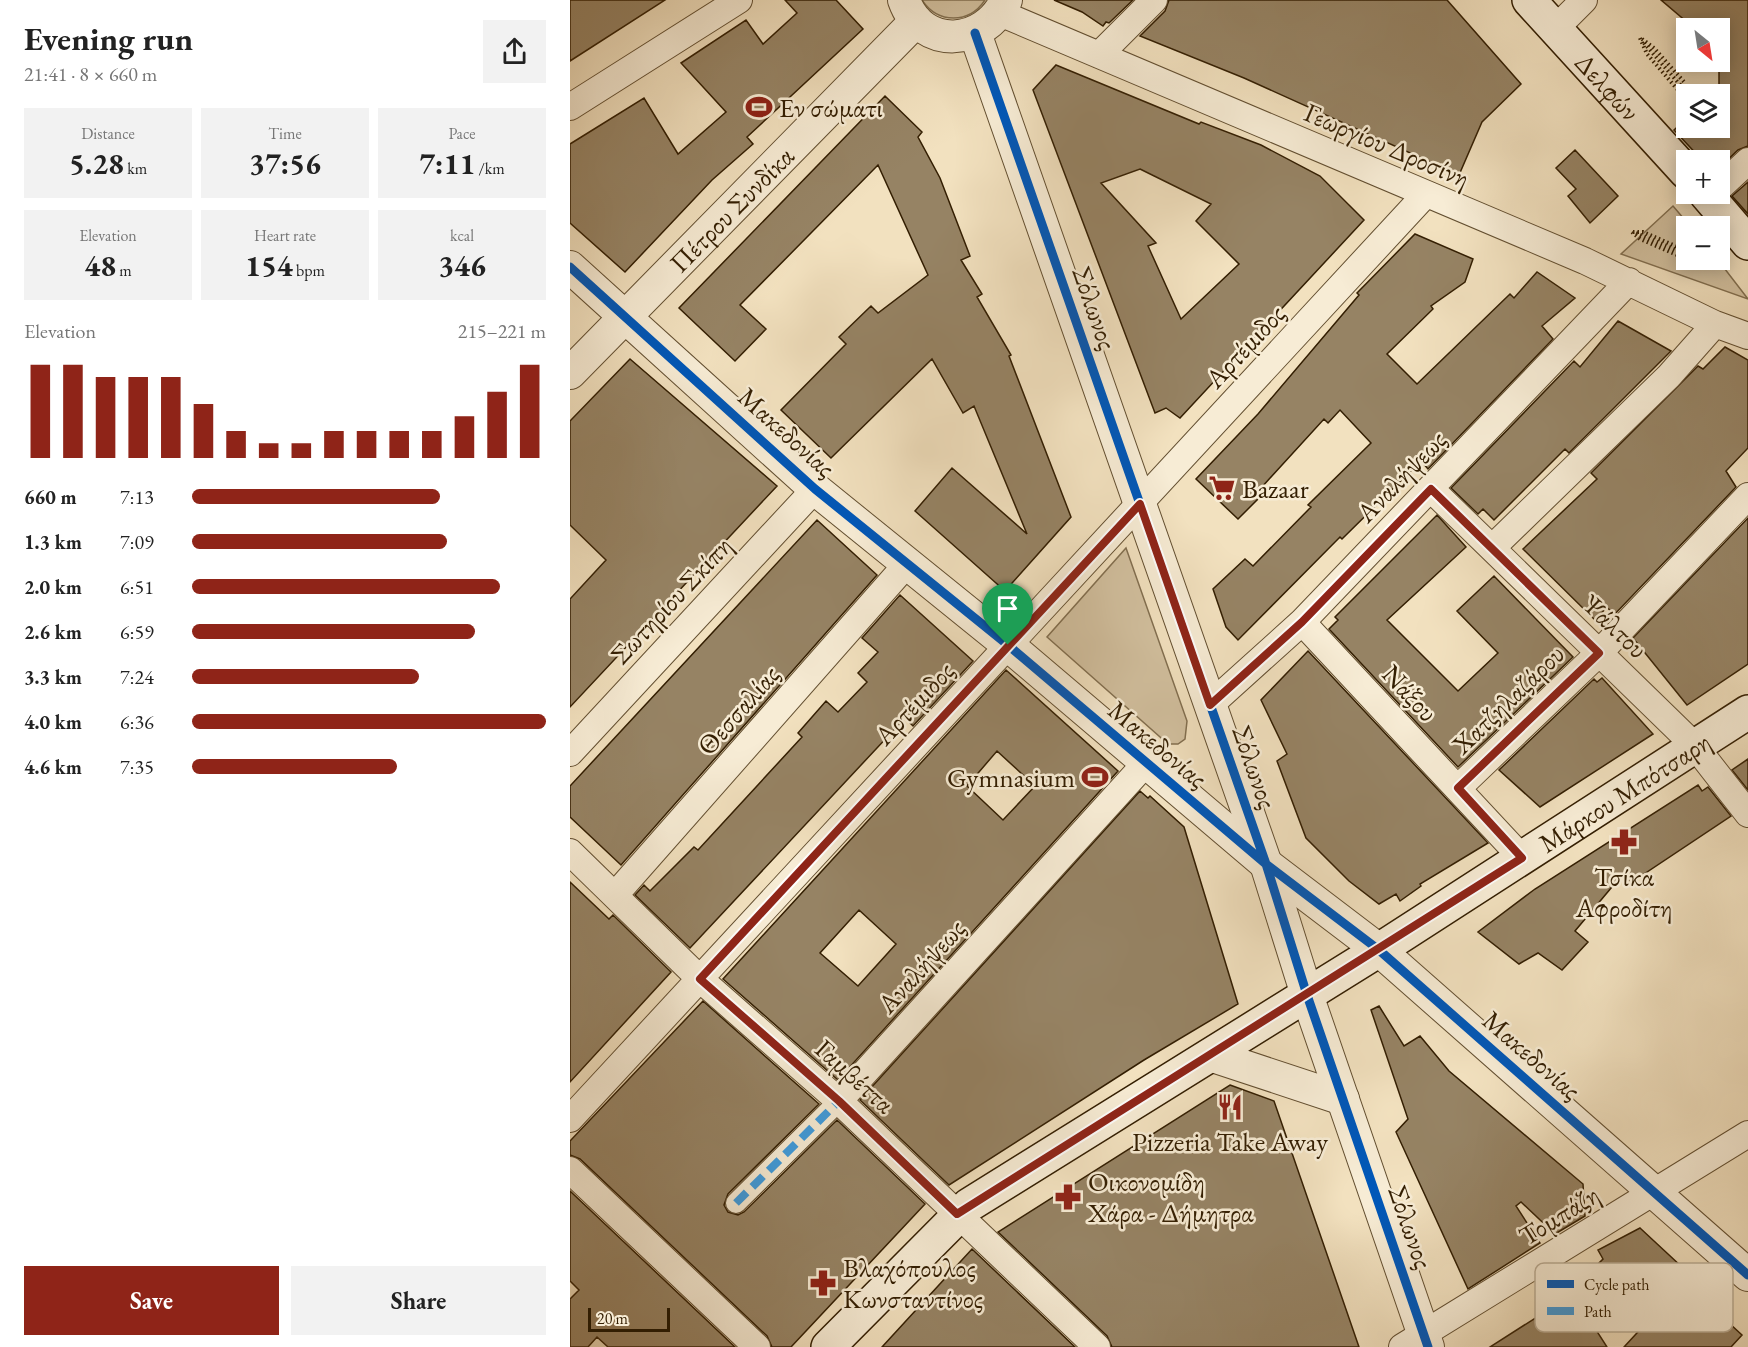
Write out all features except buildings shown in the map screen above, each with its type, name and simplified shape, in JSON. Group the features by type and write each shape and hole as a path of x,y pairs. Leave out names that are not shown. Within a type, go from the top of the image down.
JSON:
{"main road":[{"name":"Δελφών","path":"1529,0 1676,161"},
{"path":"1720,204 1748,243"},
{"name":"Μάρκου Μπότσαρη","path":"828,1347 957,1214 1379,950 1748,712"}],"street":[{"path":"570,107 740,0"},
{"path":"1099,55 1154,0"},
{"path":"1555,28 1584,0"},
{"path":"910,10 928,30 944,36 960,37 975,33 1003,6"},
{"name":"Γεωργίου Δροσίνη","path":"1003,6 1099,55 1629,281 1715,324 1748,336"},
{"name":"Πέτρου Συνδίκα","path":"570,374 626,317 910,10"},
{"name":"Σόλωνος","path":"975,33 1266,864 1307,995 1343,1099 1418,1342"},
{"path":"1730,177 1748,161"},
{"name":"Αρτέμιδος","path":"570,1119 1425,195"},
{"name":"Μακεδονίας","path":"570,267 815,489 906,565 1008,645 1145,764 1266,864 1379,950 1748,1275"},
{"name":"Αναλήψεως","path":"1210,705 1302,622 1629,281"},
{"path":"1492,548 1669,376 1715,324"},
{"name":"Σωτηρίου Σκίπη","path":"570,753 815,489"},
{"name":"Ψάλτου","path":"1431,489 1695,746 1748,814"},
{"name":"Χατζηλαζάρου","path":"1458,788 1599,653 1748,496"},
{"name":"Θεσσαλίας","path":"615,895 906,565"},
{"name":"Νάξου","path":"1302,622 1522,858"},
{"name":"Αναλήψεως","path":"736,1203 839,1101 1145,764"},
{"name":"Γαμβέττα","path":"570,852 700,979 839,1101 1097,1347"},
{"path":"1209,1055 1343,1099"},
{"name":"Τομπάζη","path":"1542,1263 1748,1134"},
{"path":"570,1170 757,1347"},
{"name":"Τομπάζη","path":"1418,1342 1535,1268"}],"path":[{"path":"1640,38 1654,48 1682,87 1647,54 1640,38"},
{"path":"1632,232 1676,250"}],"shaded area":[{"path":"922,0 985,0 971,14 954,18 936,14"},
{"path":"1673,206 1682,216 1676,216 1676,270 1726,270 1748,299 1621,254"},
{"path":"1126,548 1187,721 1185,739 1178,744 1168,744 1047,637"}],"marked path":[{"path":"736,1203 839,1101"}],"cycle path":[{"path":"975,33 1266,864 1307,995 1428,1347"},
{"path":"570,267 815,489 1008,645 1266,864 1379,950 1748,1275"}],"place":[{"name":"Εν σώματι","path":"759,107"},
{"name":"Bazaar","path":"1222,488"},
{"name":"Gymnasium","path":"1095,777"},
{"name":"Τσίκα Αφροδίτη","path":"1624,842"},
{"name":"Pizzeria Take Away","path":"1230,1107"},
{"name":"Οικονομίδη Χάρα - Δήμητρα","path":"1068,1197"},
{"name":"Βλαχόπουλος Κωνσταντίνος","path":"823,1283"}],"route":[{"path":"1431,489 1599,653 1458,788 1522,858 957,1214 839,1101 700,979 1008,645 1140,504 1210,705 1302,622 1431,489"}]}
